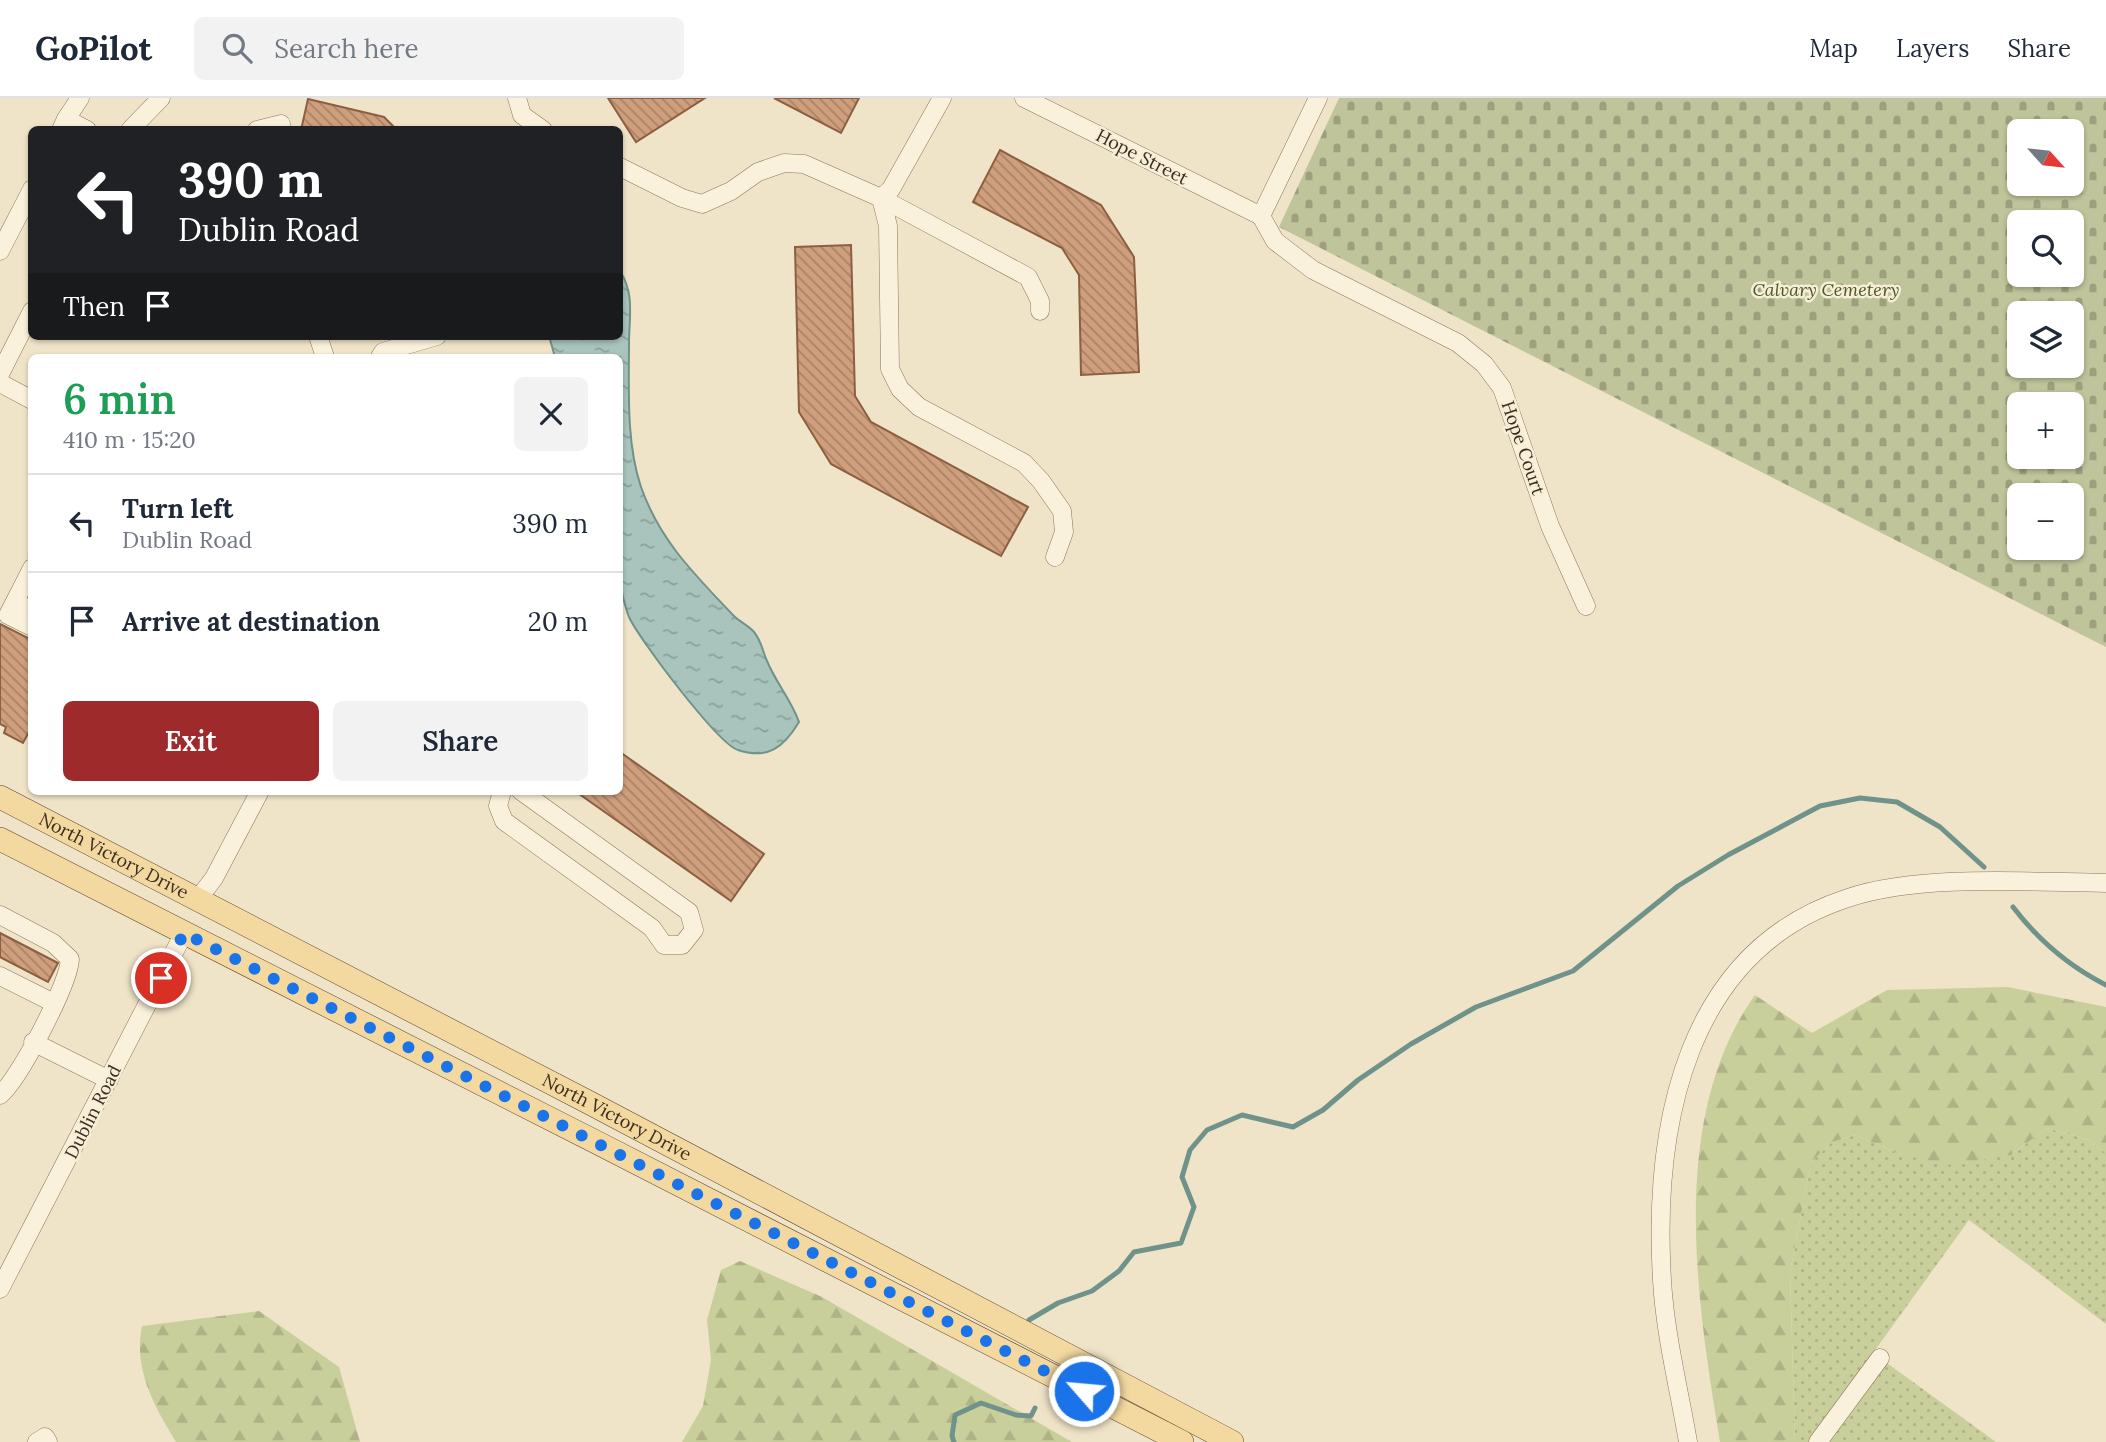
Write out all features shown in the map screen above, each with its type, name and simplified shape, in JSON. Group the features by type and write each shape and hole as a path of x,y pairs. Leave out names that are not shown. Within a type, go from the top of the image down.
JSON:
{"main road":[{"name":"North Victory Drive","path":"0,797 1225,1438"},
{"name":"North Victory Drive","path":"0,839 556,1124 837,1263 1182,1442"}],"street":[{"path":"64,124 80,98"},
{"path":"134,126 161,98"},
{"path":"517,98 522,115 537,126"},
{"path":"881,198 891,189 942,98"},
{"name":"Hope Street","path":"1024,98 1261,216"},
{"path":"1261,216 1318,98"},
{"path":"273,126 281,124"},
{"path":"623,168 682,198 702,204 731,191 758,172 784,163 804,164 881,198 1028,277 1040,301 1040,311"},
{"path":"0,251 28,197"},
{"path":"881,198 888,226 890,369 900,390 919,407 1024,463 1041,481 1062,511 1064,532 1055,557"},
{"name":"Hope Court","path":"1261,216 1275,241 1313,270 1458,343 1484,364 1502,388 1550,526 1586,606"},
{"path":"0,374 28,319"},
{"path":"382,354 423,340"},
{"path":"0,383 28,398"},
{"path":"28,576 8,615 28,618"},
{"path":"198,899 215,878 258,795"},
{"path":"501,795 498,806 504,821 652,928 664,945 682,946 694,930 689,912 527,795"},
{"path":"1688,1442 1662,1282 1661,1173 1680,1073 1714,1001 1756,950 1780,930 1805,915 1849,898 1893,888 1982,882 2106,883"},
{"path":"0,915 53,943 71,958 66,980 33,1042 6,1077 0,1095"},
{"name":"Dublin Road","path":"0,1289 184,933"},
{"path":"0,975 54,1003"},
{"path":"33,1042 109,1080"},
{"path":"1818,1442 1880,1358"},
{"path":"37,1442 45,1437 48,1442"}],"green space":[{"name":"Calvary Cemetery","path":"1339,98 2106,98 2106,647 1279,227"},
{"path":"2008,987 2106,1007 2106,1153 2089,1140 2047,1128 2011,1155 1952,1165 1902,1155 1855,1135 1832,1142 1811,1162 1790,1272 1795,1442 1720,1442 1703,1330 1698,1271 1696,1212 1699,1154 1709,1097 1727,1044 1755,995 1812,1033 1887,990"},
{"path":"2047,1128 2089,1140 2106,1153 2106,1324 1969,1220 1873,1353 1996,1442 1795,1442 1790,1272 1811,1162 1832,1142 1855,1135 1902,1155 2011,1155"},
{"path":"740,1261 822,1297 1072,1442 682,1442 703,1406 711,1360 707,1320 721,1270"},
{"path":"259,1311 339,1367 360,1442 176,1442 147,1387 140,1357 142,1326"}],"water":[{"path":"623,276 628,288 630,306 629,416 641,487 668,541 734,616 757,636 799,722 774,749 749,753 728,743 697,711 629,617 623,598 623,354 554,354 550,340 623,340"}],"building":[{"path":"608,98 705,98 636,142"},
{"path":"774,98 859,98 841,133"},
{"path":"308,99 384,117 393,126 302,126"},
{"path":"1000,150 1101,205 1134,257 1139,372 1081,375 1079,275 1062,248 973,202"},
{"path":"851,245 855,396 871,422 1028,507 1001,556 831,464 799,412 795,247"},
{"path":"0,624 28,638 28,734 23,743 4,733 6,727 0,724"},
{"path":"623,754 764,854 731,901 581,795 623,795"},
{"path":"0,933 58,963 48,982 0,957"}],"waterway":[{"path":"1029,1320 1058,1303 1092,1291 1119,1271 1134,1252 1181,1243 1194,1207 1182,1177 1190,1150 1207,1130 1242,1115 1293,1127 1323,1110 1358,1080 1411,1044 1476,1007 1573,971 1678,886 1728,855 1820,806 1860,798 1897,802 1940,827 1984,867"},
{"path":"2013,907 2055,952 2106,985"},
{"path":"954,1442 952,1436 955,1415 981,1403 1016,1415 1031,1416 1035,1408"}],"route":[{"path":"161,978 184,933 1084,1391"}]}
